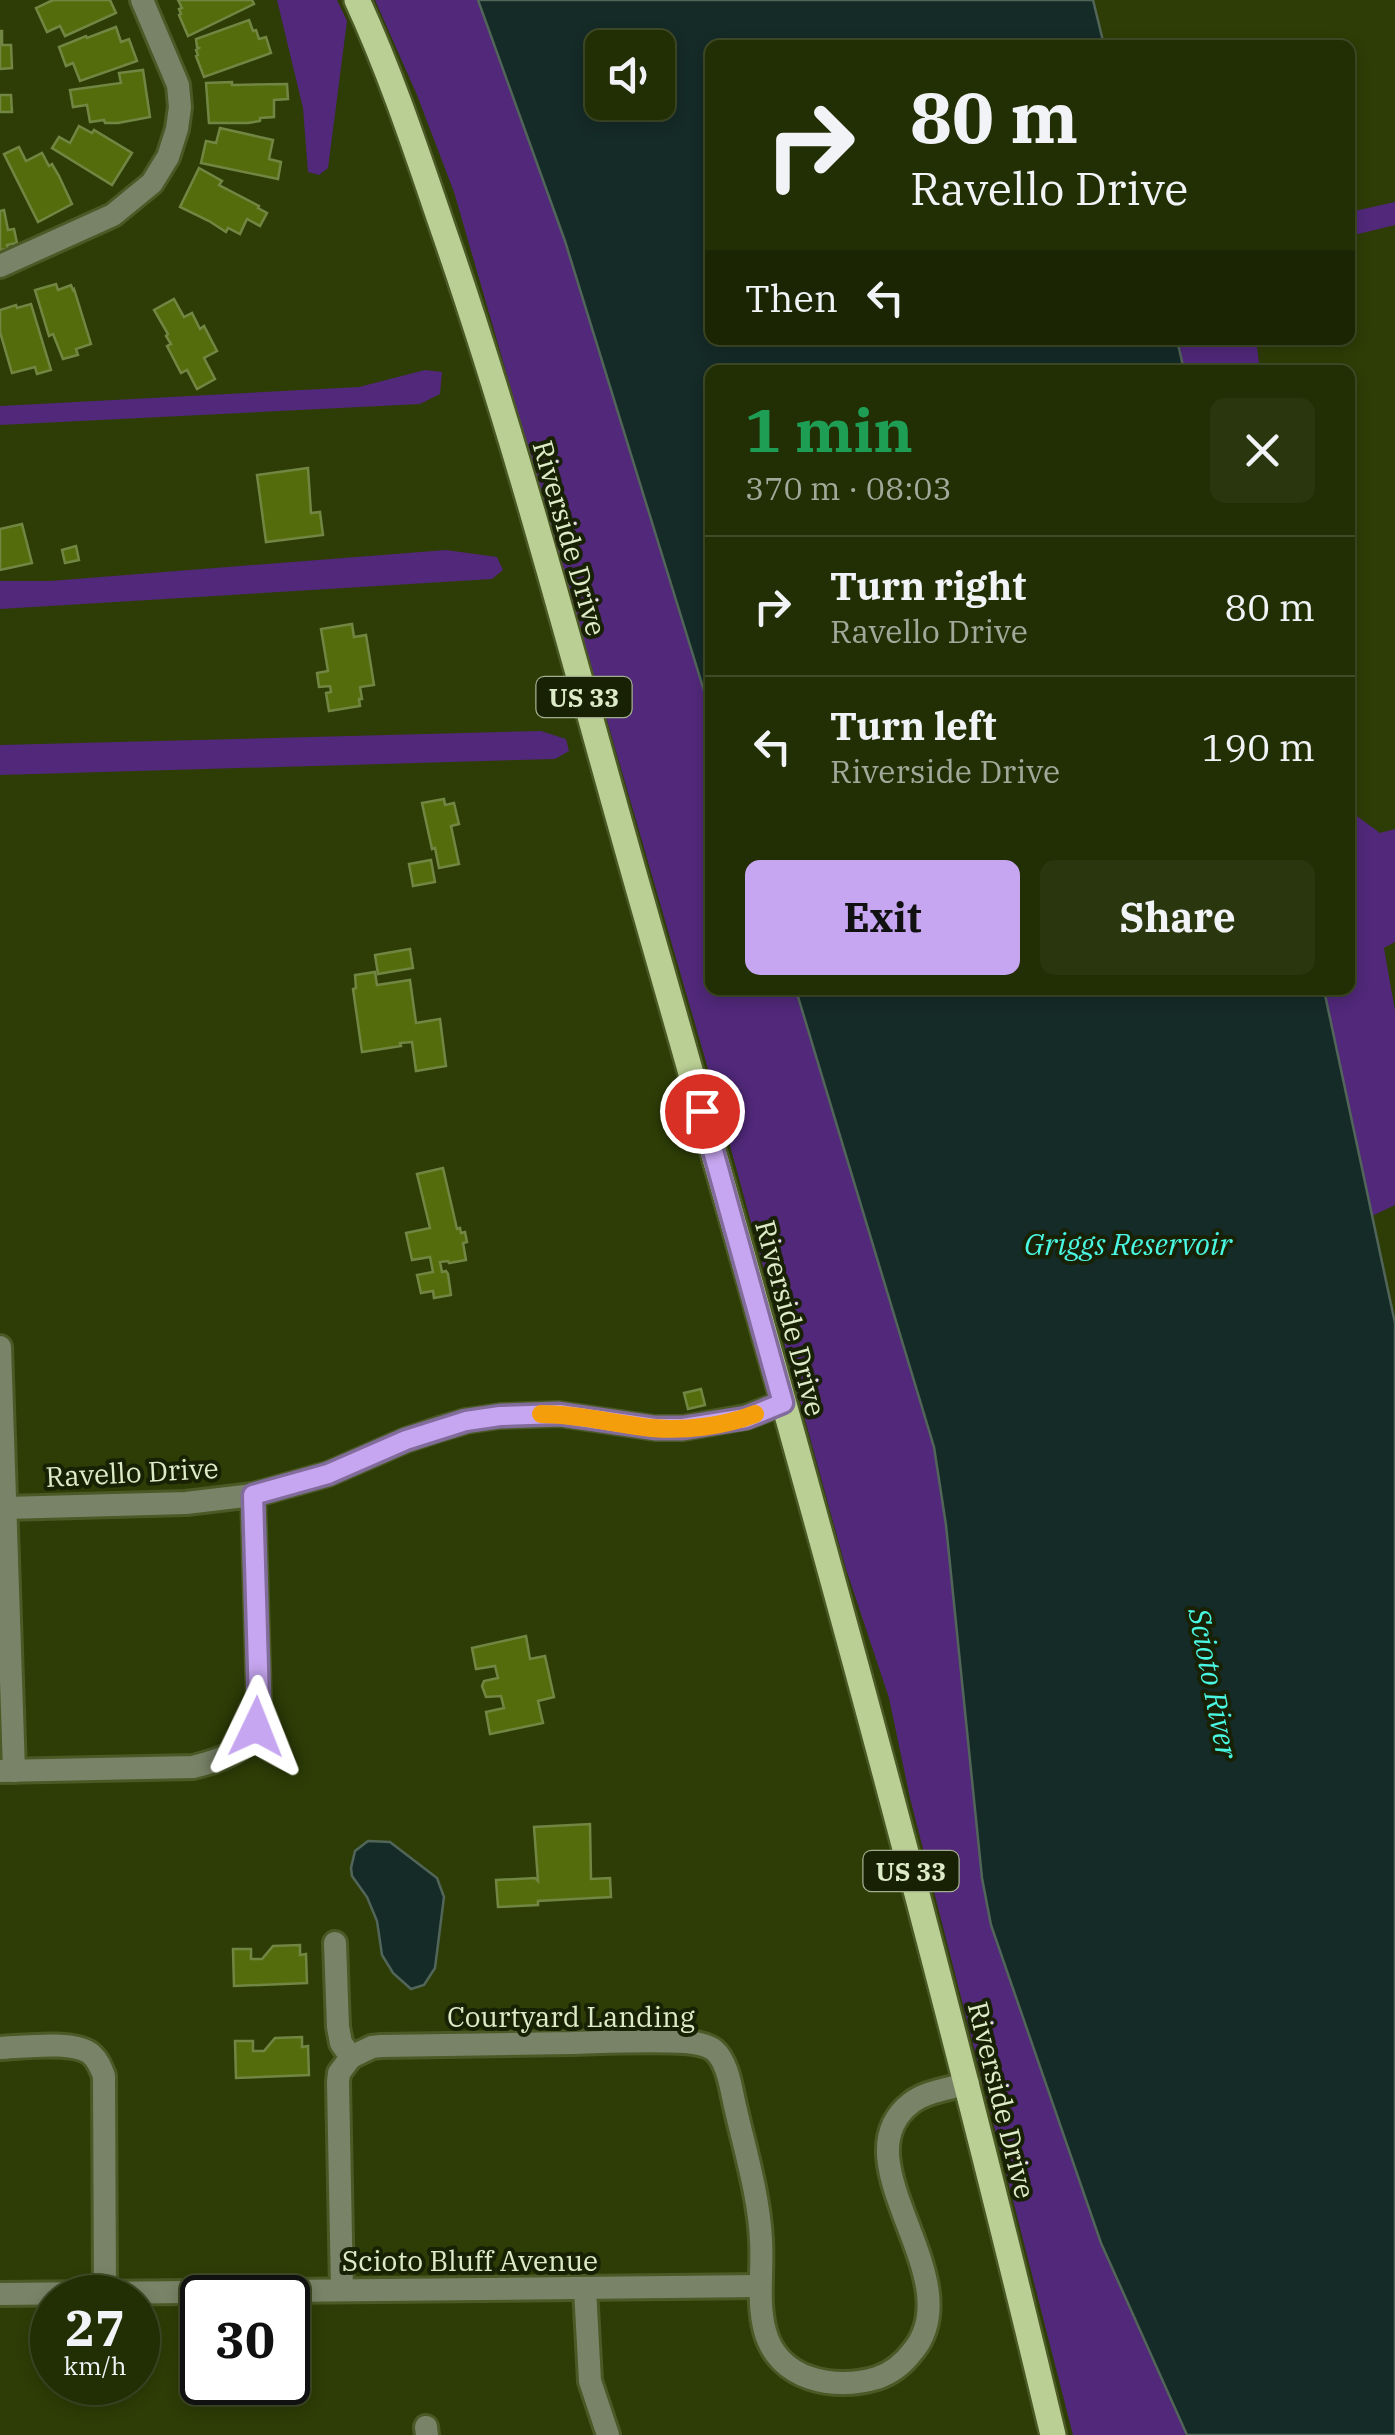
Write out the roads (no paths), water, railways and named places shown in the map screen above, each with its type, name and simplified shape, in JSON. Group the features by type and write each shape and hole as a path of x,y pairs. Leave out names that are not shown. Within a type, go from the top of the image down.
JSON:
{"main road":[{"name":"Riverside Drive","path":"357,0 386,64 482,342 783,1403 968,2083 1054,2435"}],"street":[{"path":"0,266 113,215 152,183 168,158 177,129 178,85 142,0"},
{"path":"0,1347 6,1508 7,1771 193,1767 221,1760 242,1746 256,1727 259,1702 253,1495"},
{"name":"Ravello Drive","path":"6,1508 186,1503 253,1495 328,1474 406,1440 466,1421 500,1416 559,1414 655,1428 683,1428 746,1418 783,1403"},
{"path":"336,1943 338,2027 341,2043 351,2058 338,2082 342,2290"},
{"name":"Courtyard Landing","path":"351,2058 381,2046 686,2042 717,2052 727,2076 748,2163 761,2240 764,2328 778,2357 798,2375 818,2381 880,2378 906,2360 920,2343 928,2323 930,2295 888,2163 888,2138 910,2104 968,2083"},
{"path":"0,2048 76,2046 98,2062 104,2076 106,2275"},
{"name":"Scioto Bluff Avenue","path":"160,2292 760,2286"},
{"path":"585,2289 590,2381 608,2435"},
{"name":"Scioto Bluff Avenue","path":"0,2294 30,2293"}],"water":[{"path":"478,0 1093,0 1103,40 705,40 705,345 1178,345 1183,365 705,365 705,694 565,241"},
{"name":"Griggs Reservoir","path":"798,995 1325,995 1395,1323 1395,2435 1187,2435 1101,2243 991,1925 982,1878 946,1525 934,1447"},
{"path":"368,1841 390,1842 437,1878 444,1897 435,1968 424,1985 411,1989 393,1973 382,1955 377,1921 351,1868 355,1851"}],"water label":[{"name":"Scioto River","path":"1214,1683"}]}
